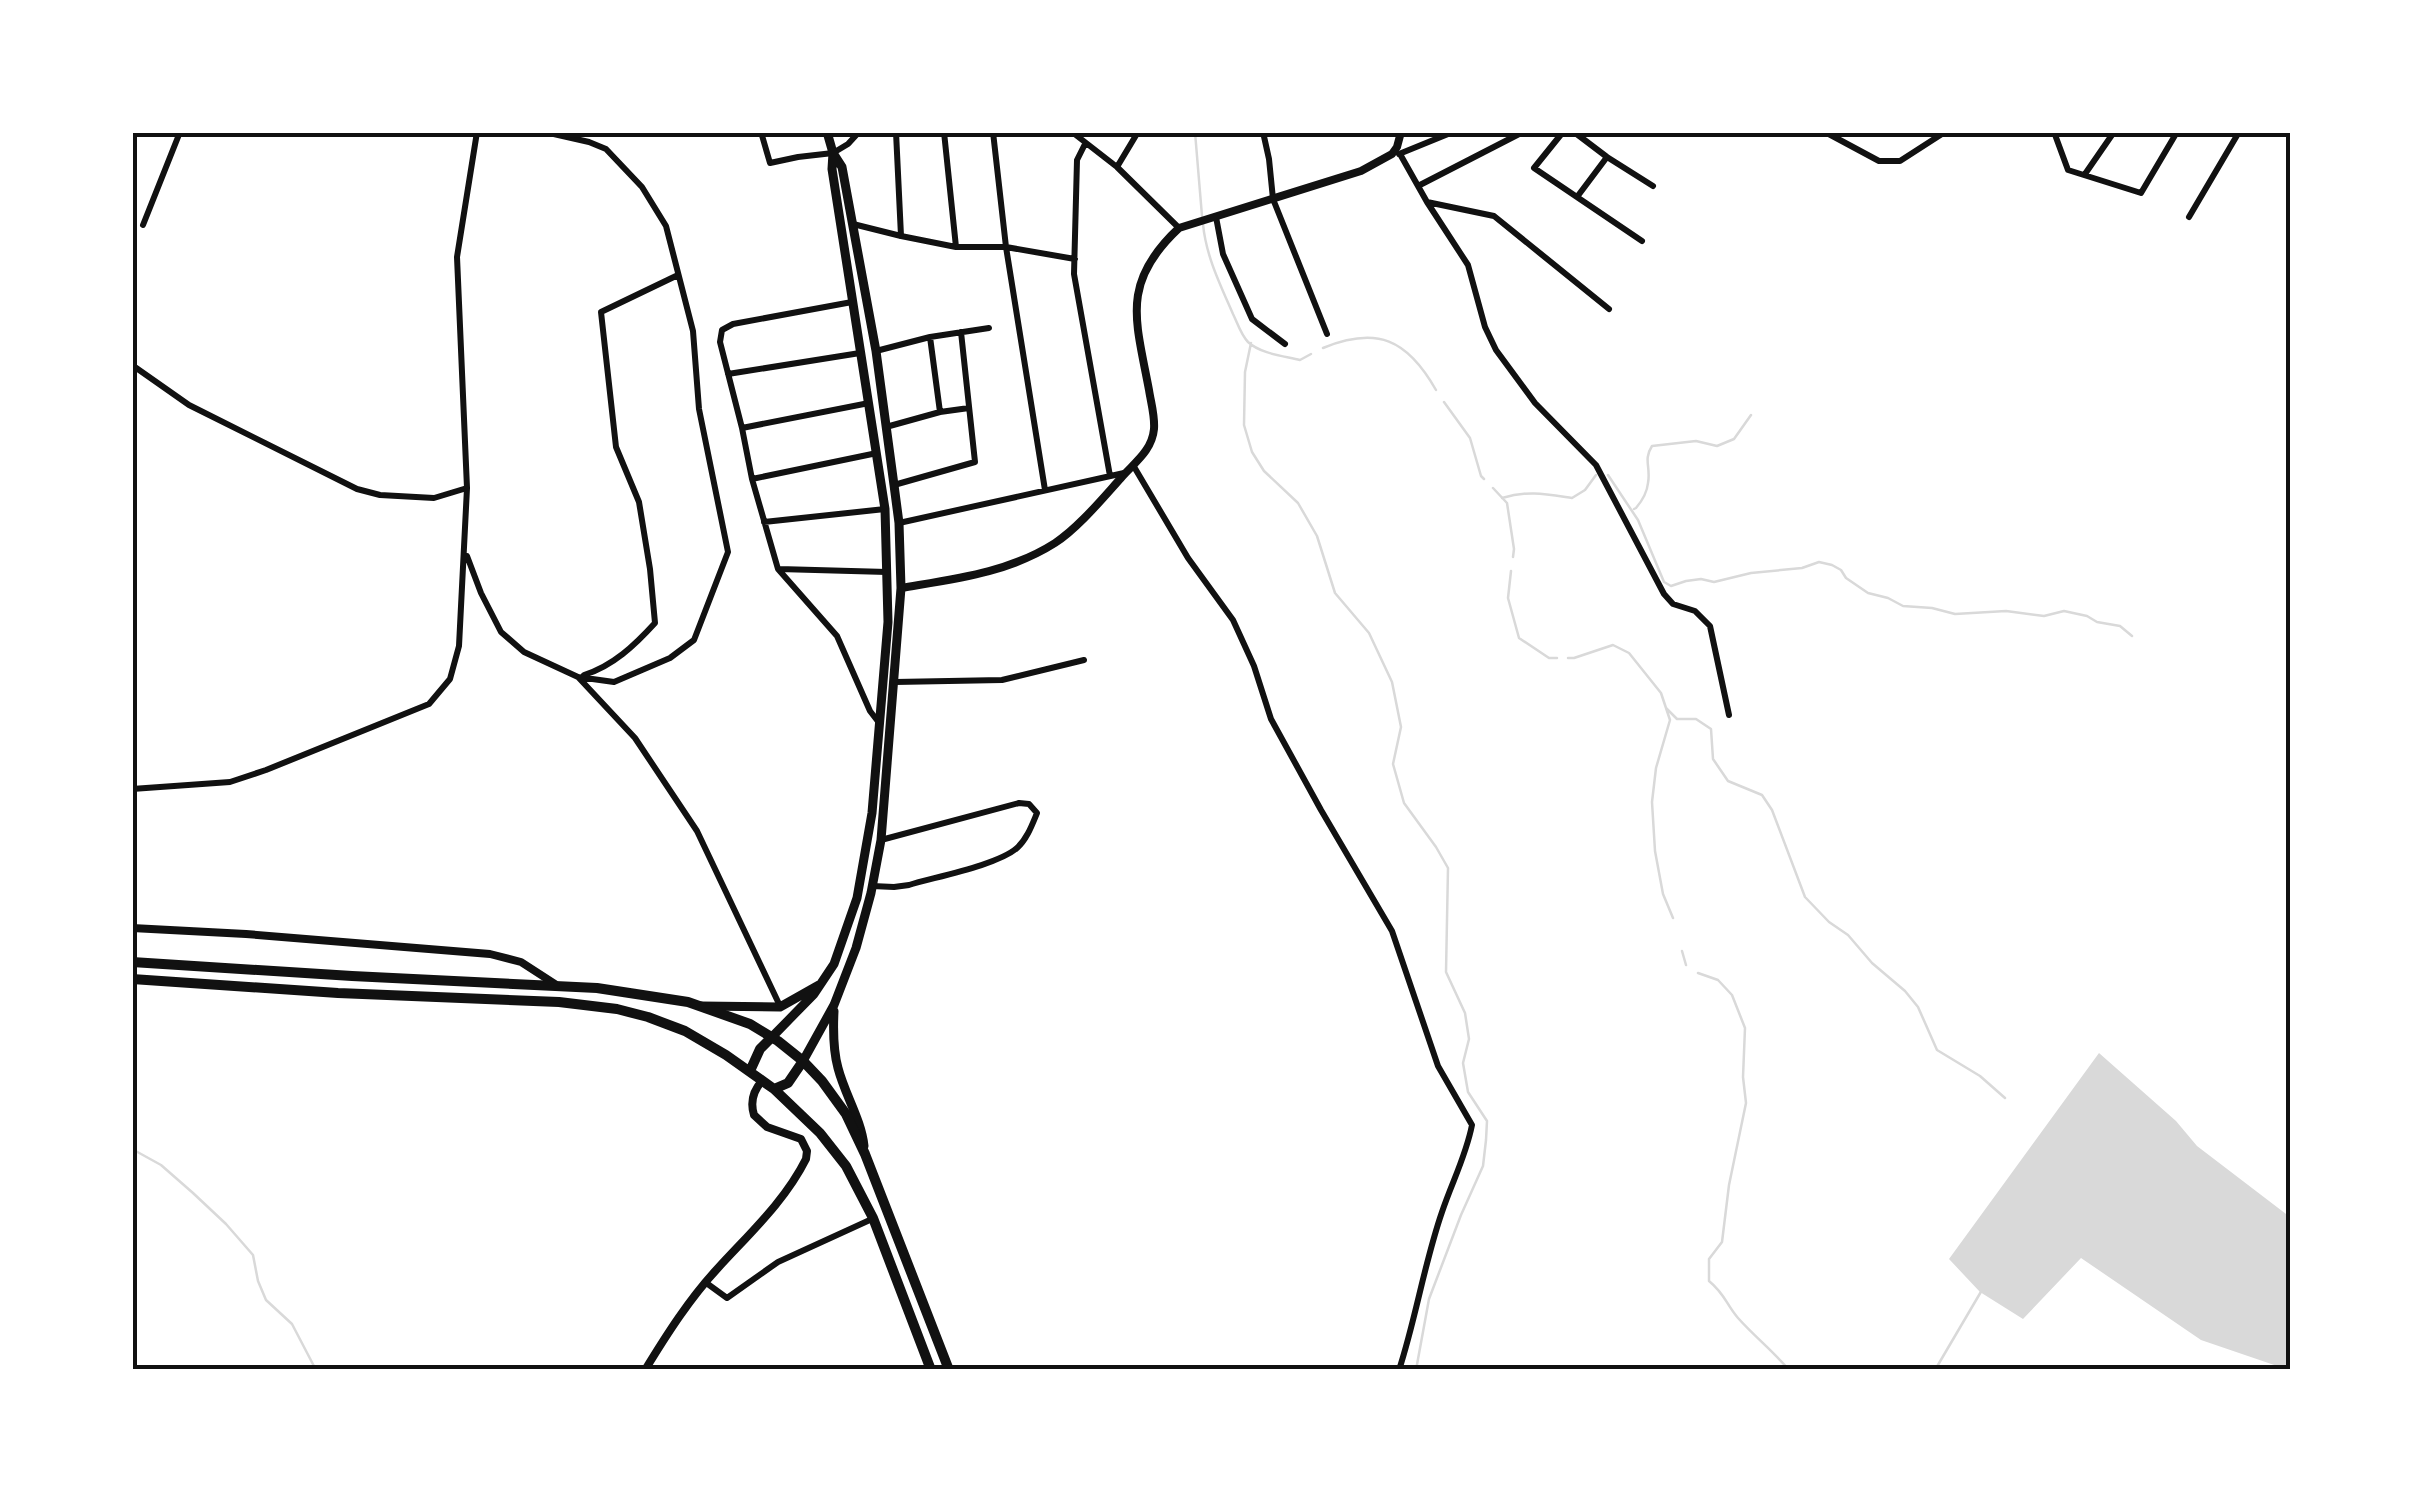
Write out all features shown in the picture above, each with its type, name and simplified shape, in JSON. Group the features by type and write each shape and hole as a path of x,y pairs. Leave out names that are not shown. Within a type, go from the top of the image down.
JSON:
{"highway":[{"path":"132,962 598,988 700,1006 738,1018 803,1061 840,1105 865,1154 948,1370"},
{"path":"132,979 538,1001 616,1009 685,1031 774,1090 820,1133 846,1166 873,1218 931,1370"},
{"path":"750,1071 760,1049 772,1037"},
{"path":"774,1090 788,1084 803,1061"}],"main road":[{"path":"803,1061 834,1005 856,948 872,886 881,840 901,588 899,523 876,351 842,167 827,132"},
{"path":"772,1037 821,984 842,947 869,836 881,725 888,590 885,509 832,169 833,153"},
{"path":"862,352 876,351"},
{"path":"888,590 901,588"},
{"path":"700,1006 780,1007 821,984"},
{"path":"834,1005 838,1068 862,1130 865,1154"}],"street":[{"path":"144,225 180,132"},
{"path":"132,789 230,782 266,770 429,704 450,680 460,646 467,488 457,257 476,132"},
{"path":"465,550 480,593 501,632 524,652 578,677 614,682 670,658 694,640 728,552 699,410 693,332 666,226 649,197 606,149 545,132"},
{"path":"761,132 770,163 833,153 859,132"},
{"path":"896,132 901,236"},
{"path":"944,132 956,246"},
{"path":"993,132 1006,246 1044,490"},
{"path":"1072,132 1116,166 1179,228"},
{"path":"1116,166 1138,132"},
{"path":"1263,132 1273,200 1327,334"},
{"path":"1401,132 1399,150 1468,265 1485,327 1504,361 1536,403 1596,465 1664,594 1673,604 1696,612 1710,626 1729,716"},
{"path":"901,588 980,574 1020,561 1064,536 1150,445 1154,426 1136,295 1154,257 1179,228 1347,176 1399,150 1454,132"},
{"path":"1418,186 1524,132"},
{"path":"1563,132 1534,168 1642,241"},
{"path":"1574,132 1652,186"},
{"path":"1826,132 1880,162 1900,161 1945,132"},
{"path":"2054,132 2068,170 2141,193 2177,132"},
{"path":"2085,174 2114,132"},
{"path":"2188,217 2240,132"},
{"path":"1085,144 1077,160 1074,274 1110,476"},
{"path":"1577,197 1607,158"},
{"path":"1427,202 1494,216 1609,309"},
{"path":"1214,218 1223,254 1252,319 1285,344"},
{"path":"853,224 956,246 1006,246 1074,259"},
{"path":"578,677 601,670 639,641 655,623 638,502 616,447 601,312 678,275"},
{"path":"852,302 727,326 720,342 778,570 837,636 870,712 881,725"},
{"path":"876,351 989,328"},
{"path":"894,485 975,462 961,332"},
{"path":"930,337 940,412"},
{"path":"728,374 862,352"},
{"path":"132,365 190,405 358,489 380,495 434,498 467,488"},
{"path":"742,428 869,403"},
{"path":"886,427 969,408"},
{"path":"752,479 877,452"},
{"path":"1134,465 1188,558 1233,620 1254,666 1271,719 1392,932 1438,1066 1472,1125 1468,1147 1434,1238 1399,1370"},
{"path":"899,523 1126,473"},
{"path":"764,522 885,509"},
{"path":"778,570 888,572"},
{"path":"895,682 1002,680 1084,660"},
{"path":"578,677 636,738 697,831 780,1007"},
{"path":"872,886 909,885 1000,858 1025,839 1037,813 1029,804 1019,803 881,840"},
{"path":"132,928 490,954 520,962 554,984"},
{"path":"645,1370 705,1282 771,1212 806,1159 806,1147 801,1140 767,1127 756,1118 752,1101 762,1081"},
{"path":"705,1282 727,1298 778,1262 873,1218"}],"shaded area":[{"path":"2099,1053 2176,1121 2197,1146 2290,1217 2290,1364 2283,1368 2201,1340 2081,1258 2023,1319 1980,1292 1949,1259"}],"waterway":[{"path":"1195,132 1202,216"},
{"path":"1203,224 1214,270 1246,339 1253,346 1280,356 1300,360 1311,354"},
{"path":"1323,348 1359,338 1389,342 1414,359 1436,390"},
{"path":"1251,343 1245,372 1244,425 1252,452 1264,471 1298,503 1317,536 1335,593 1369,633 1392,682 1401,727 1393,764 1404,803 1448,868 1446,972 1465,1013 1469,1039 1463,1063 1468,1092 1487,1121 1486,1140 1483,1166 1429,1299 1416,1370"},
{"path":"1444,402 1470,438 1484,479"},
{"path":"1634,509 1647,490 1652,446 1696,441 1717,446 1734,439 1751,415"},
{"path":"1502,498 1529,493 1572,498 1585,490 1596,475"},
{"path":"1608,475 1638,520 1664,582 1671,586 1802,568 1819,562 1841,570 1868,593 1903,606 1955,614 2006,611 2044,616 2064,611 2120,626 2132,636"},
{"path":"1493,488 1507,503 1513,557"},
{"path":"1511,571 1508,598 1519,638 1549,658 1557,658"},
{"path":"1568,658 1613,645 1629,653 1661,693 1670,720 1656,768 1652,802 1655,851 1663,894 1673,918"},
{"path":"1666,708 1677,719 1696,719 1711,729 1713,759 1728,781 1762,795 1772,810 1805,897 1905,991 1918,1007 1937,1050 1980,1076 2005,1098"},
{"path":"1682,951 1686,965"},
{"path":"1698,973 1718,980 1732,995 1745,1028 1746,1103 1722,1242 1709,1259 1709,1281 1738,1318 1789,1370"},
{"path":"132,1149 161,1165 193,1193 253,1255 266,1300 292,1324 316,1370"},
{"path":"1935,1370 1982,1290"}]}
